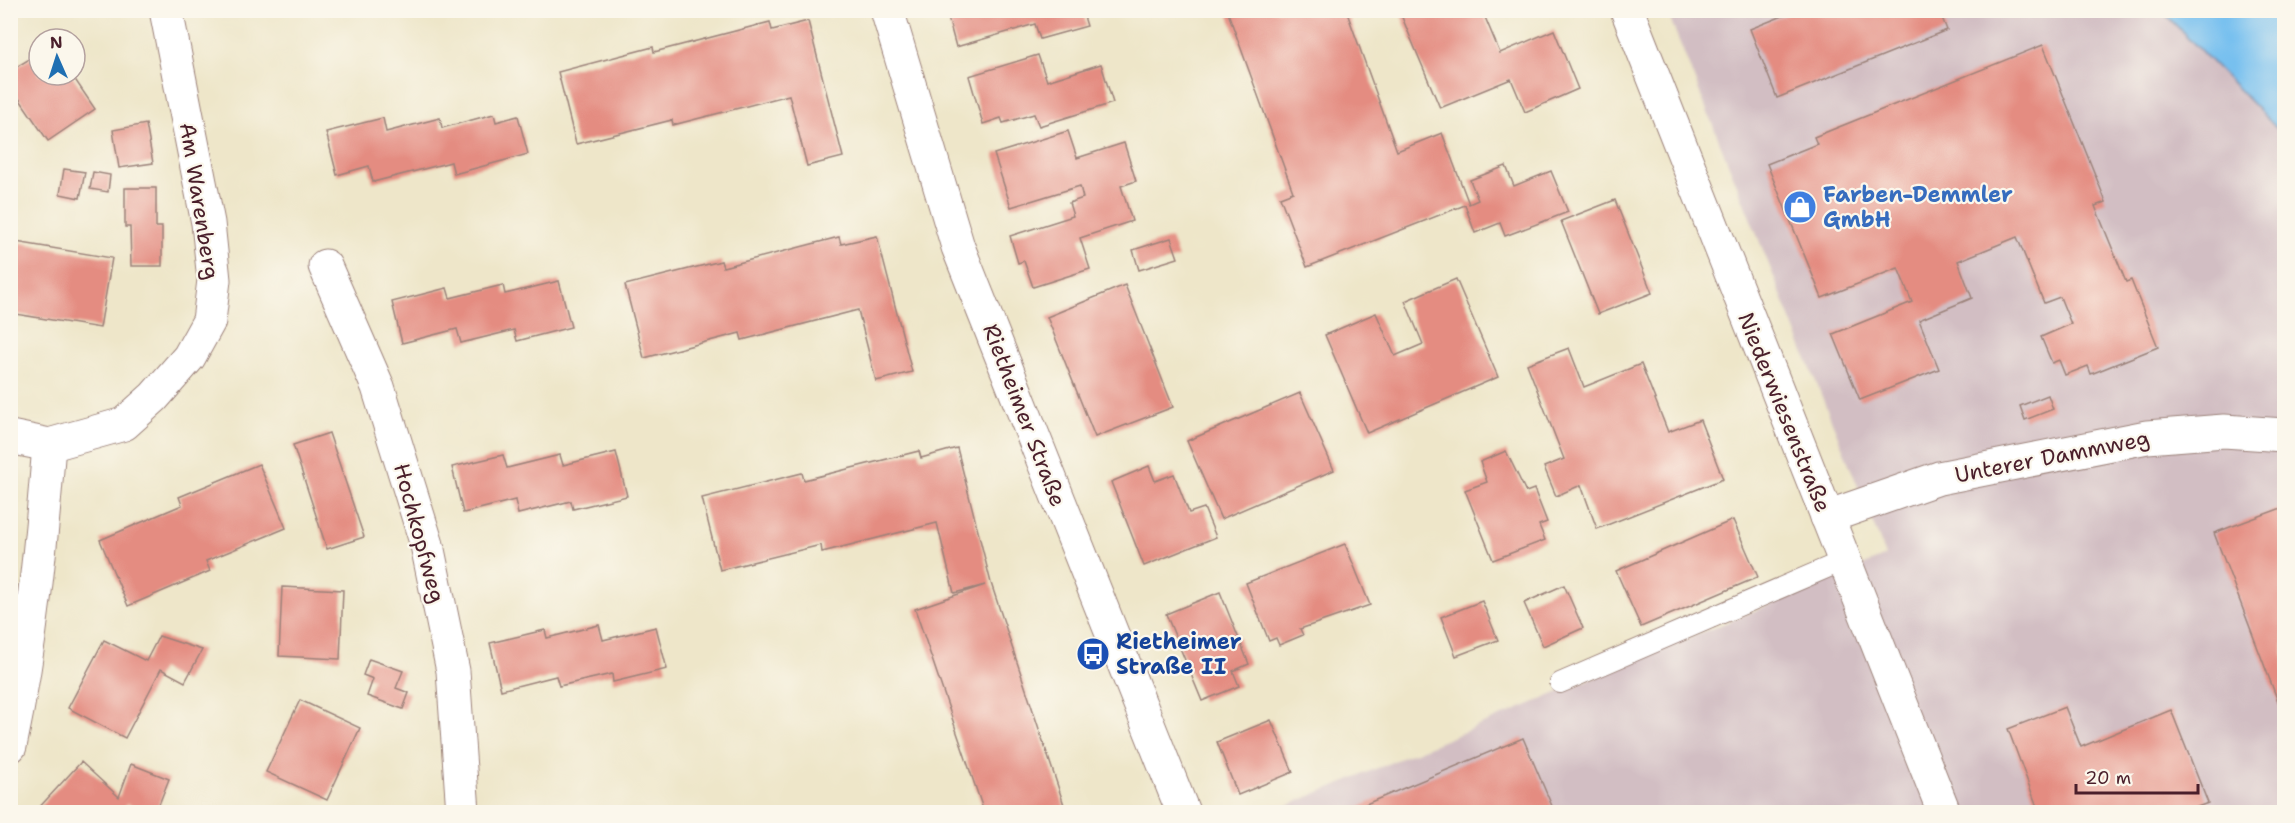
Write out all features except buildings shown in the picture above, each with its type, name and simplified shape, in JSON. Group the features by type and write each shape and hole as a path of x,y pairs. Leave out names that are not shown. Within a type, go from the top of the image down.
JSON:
{"street":[{"name":"Am Warenberg","path":"10,437 48,445 124,424 154,397 189,357 209,321 214,280 208,223 166,10"},
{"name":"Rietheimer Straße","path":"887,10 958,247 1183,813"},
{"name":"Niederwiesenstraße","path":"1627,10 1944,813"},
{"name":"Hochkopfweg","path":"325,267 378,387 428,544 453,671 463,813"},
{"name":"Unterer Dammweg","path":"1827,517 1939,477 2147,437 2224,431 2284,435"},
{"path":"10,746 24,682 41,543 48,445"}],"lane":[{"path":"1560,683 1845,560"}],"shaded area":[{"path":"1667,11 2284,11 2284,812 1272,812 1886,556"}],"water":[{"path":"2162,11 2275,11 2284,20 2284,136"}],"place":[{"name":"Farben-Demmler GmbH","path":"1800,207"},
{"name":"Rietheimer Straße II","path":"1093,654"}]}
